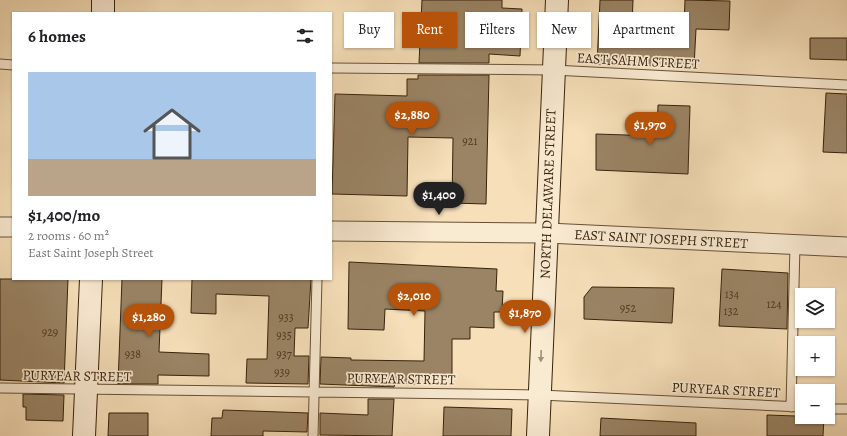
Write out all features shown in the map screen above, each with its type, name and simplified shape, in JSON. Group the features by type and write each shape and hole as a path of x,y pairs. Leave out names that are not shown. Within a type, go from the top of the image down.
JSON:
{"main road":[{"path":"103,0 103,12"},
{"name":"NORTH DELAWARE STREET","path":"538,436 557,0"},
{"path":"84,436 91,280"}],"street":[{"path":"0,227 12,227"},
{"name":"EAST SAINT JOSEPH STREET","path":"332,231 547,233 847,247"}],"lane":[{"path":"0,64 12,65"},
{"name":"EAST SAHM STREET","path":"332,68 554,70 847,85"},
{"path":"791,407 795,245"},
{"path":"313,436 317,280"},
{"name":"PURYEAR STREET","path":"0,388 540,395 795,407"},
{"path":"835,409 847,409"}],"building":[{"path":"422,0 502,0 502,8 522,9 522,12 465,12 465,48 520,48 520,56 489,54 489,63 419,63 420,48 457,48 457,12 421,12"},
{"path":"600,0 633,0 633,12 599,12"},
{"path":"685,0 730,1 729,30 696,29 694,67 597,64 599,21 599,48 689,48 689,12 685,12"},
{"path":"810,38 847,38 847,60 810,59"},
{"path":"418,75 489,75 486,204 452,203 453,138 408,137 407,196 332,194 335,94 407,96 407,79 418,79"},
{"path":"826,93 847,94 847,153 823,152"},
{"path":"658,105 690,106 688,174 596,170 596,134 657,136"},
{"path":"349,262 497,269 496,291 503,291 502,312 494,312 494,328 470,327 470,339 452,339 452,378 419,377 418,384 395,383 394,387 320,384 321,357 351,358 351,360 424,361 425,311 385,309 384,330 348,329"},
{"path":"722,269 788,273 787,329 719,326"},
{"path":"0,279 68,280 64,383 0,380"},
{"path":"122,280 162,280 159,352 209,354 209,376 158,375 158,384 118,384"},
{"path":"192,280 311,280 308,328 295,328 294,356 309,356 308,384 246,383 247,359 267,359 269,296 216,294 216,314 191,313"},
{"path":"592,287 674,288 672,323 584,319 584,297"},
{"path":"23,394 64,395 63,421 26,420 26,407 23,407"},
{"path":"368,399 394,399 392,436 320,435 320,413 368,415"},
{"path":"444,407 512,409 511,436 443,436"},
{"path":"223,410 308,413 307,432 263,431 263,436 211,436 212,418 222,418"},
{"path":"109,413 148,413 148,436 108,436"},
{"path":"767,415 795,416 795,424 824,424 823,436 767,436"},
{"path":"601,418 696,423 696,436 600,436"}]}
